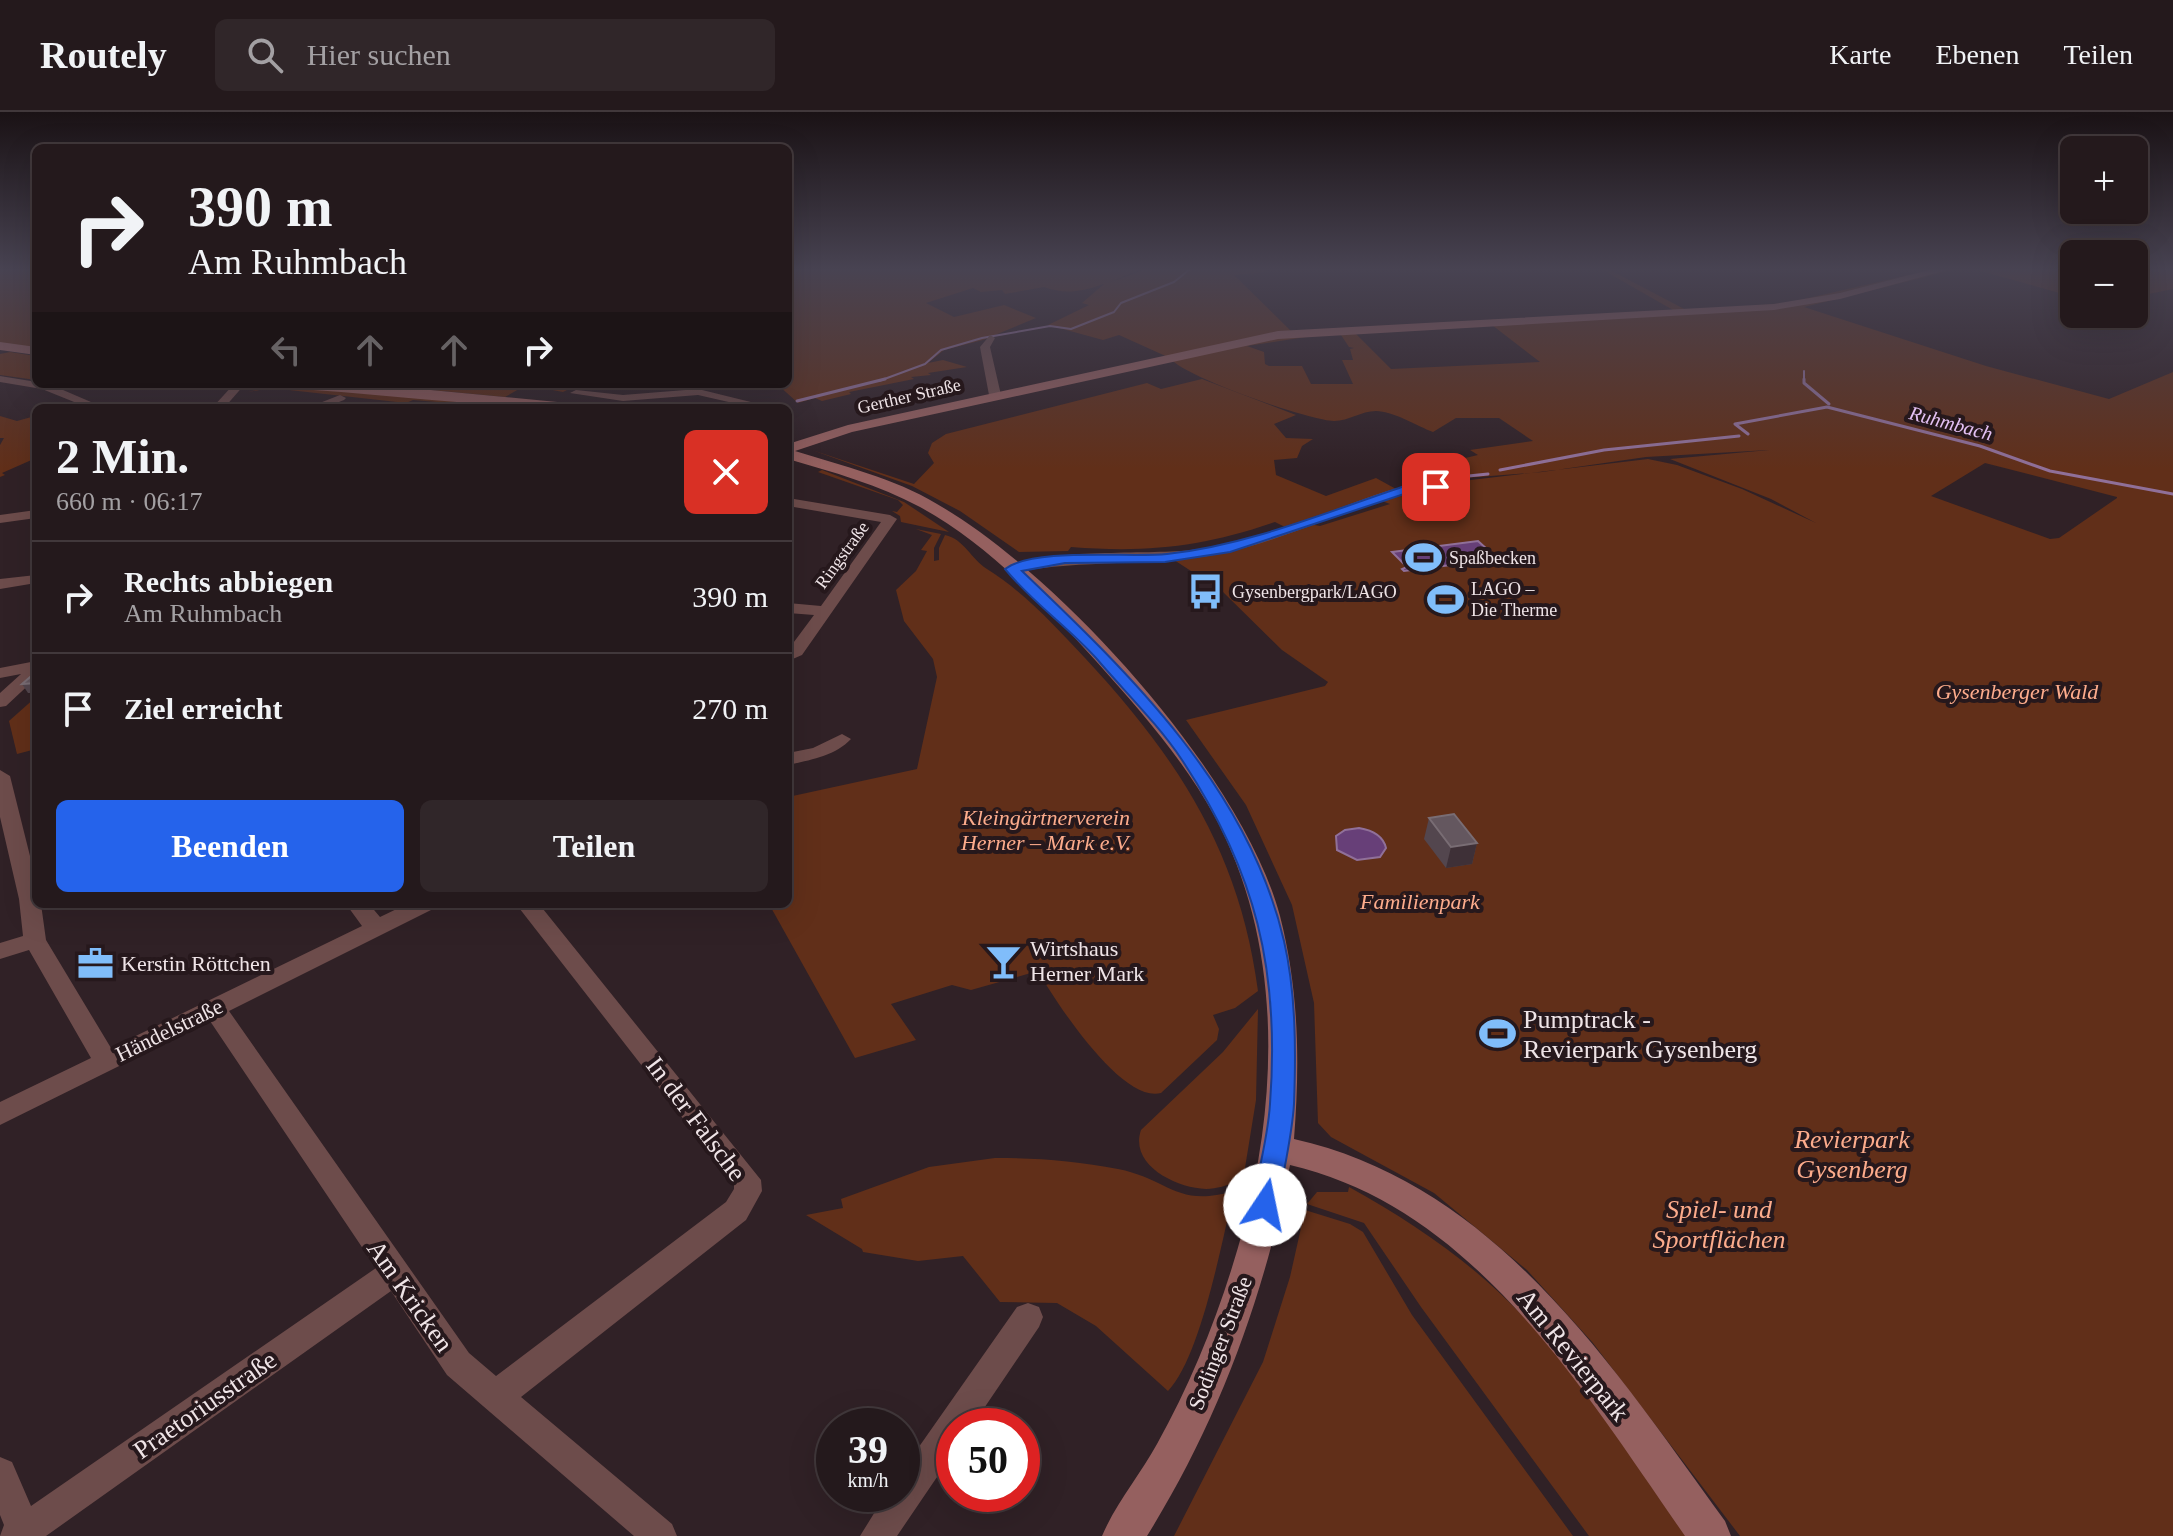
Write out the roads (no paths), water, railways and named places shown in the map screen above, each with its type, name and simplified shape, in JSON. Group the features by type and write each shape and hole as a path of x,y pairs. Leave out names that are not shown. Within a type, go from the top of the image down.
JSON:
{"street":[{"name":"Gerther Straße","path":"792,450 848,429 1274,336"},
{"path":"990,338 985,347 995,395"},
{"path":"0,346 32,350"},
{"path":"0,379 32,384"},
{"path":"49,388 89,404"},
{"path":"222,404 238,388"},
{"path":"230,404 244,388"},
{"path":"353,388 521,404"},
{"path":"577,401 698,392 752,404"},
{"path":"324,404 340,398"},
{"name":"Sodinger Straße","path":"792,453 852,472 930,506 965,529 1079,632 1157,717 1210,789 1237,837 1262,898 1275,943 1284,1027 1284,1081 1276,1148 1245,1286 1220,1355 1174,1453 1123,1536"},
{"path":"1012,569 1065,559 1165,558 1230,548 1412,487 1436,487"},
{"name":"Ringstraße","path":"792,503 890,519 792,654"},
{"path":"0,519 32,515"},
{"path":"0,584 32,580"},
{"path":"792,608 825,611"},
{"path":"0,673 32,669"},
{"path":"0,702 32,672"},
{"path":"792,758 819,752 842,739"},
{"path":"0,776 30,899 35,940 106,1061"},
{"path":"360,908 376,928"},
{"name":"Händelstraße","path":"0,1114 417,908"},
{"name":"In der Falsche","path":"496,1396 736,1211 748,1191 747,1180 530,908"},
{"path":"0,951 35,940"},
{"name":"Am Kricken","path":"214,1008 458,1364 644,1531"},
{"name":"Am Revierpark","path":"1276,1148 1353,1170 1411,1199 1461,1234 1507,1275 1542,1310 1710,1536"},
{"name":"Praetoriusstraße","path":"20,1534 394,1272"},
{"path":"877,1536 1028,1317"},
{"path":"0,1474 20,1534"}],"waterway":[{"path":"883,379 925,364 941,350 991,336"},
{"path":"1804,371 1804,383 1829,404"},
{"path":"797,401 883,379"},
{"path":"879,381 883,379"},
{"name":"Ruhmbach","path":"1748,434 1735,424 1827,407 1980,446 2050,471 2173,494"},
{"name":"Ruhmbach","path":"1500,470 1604,450 1739,436"},
{"name":"Ruhmbach","path":"1429,480 1488,474"}],"place":[{"name":"Spaßbecken","path":"1423,558"},
{"name":"Gysenbergpark/LAGO","path":"1206,592"},
{"name":"LAGO – Die Therme","path":"1445,599"},
{"name":"Wirtshaus Herner Mark","path":"1004,961"},
{"name":"Kerstin Röttchen","path":"95,963"},
{"name":"Pumptrack - Revierpark Gysenberg","path":"1497,1034"}],"park label":[{"name":"Gysenberger Wald","path":"2017,691"},
{"name":"Kleingärtnerverein Herner – Mark e.V.","path":"1046,830"},
{"name":"Familienpark","path":"1420,901"},
{"name":"Revierpark Gysenberg","path":"1852,1154"},
{"name":"Spiel- und Sportflächen","path":"1719,1224"}]}
